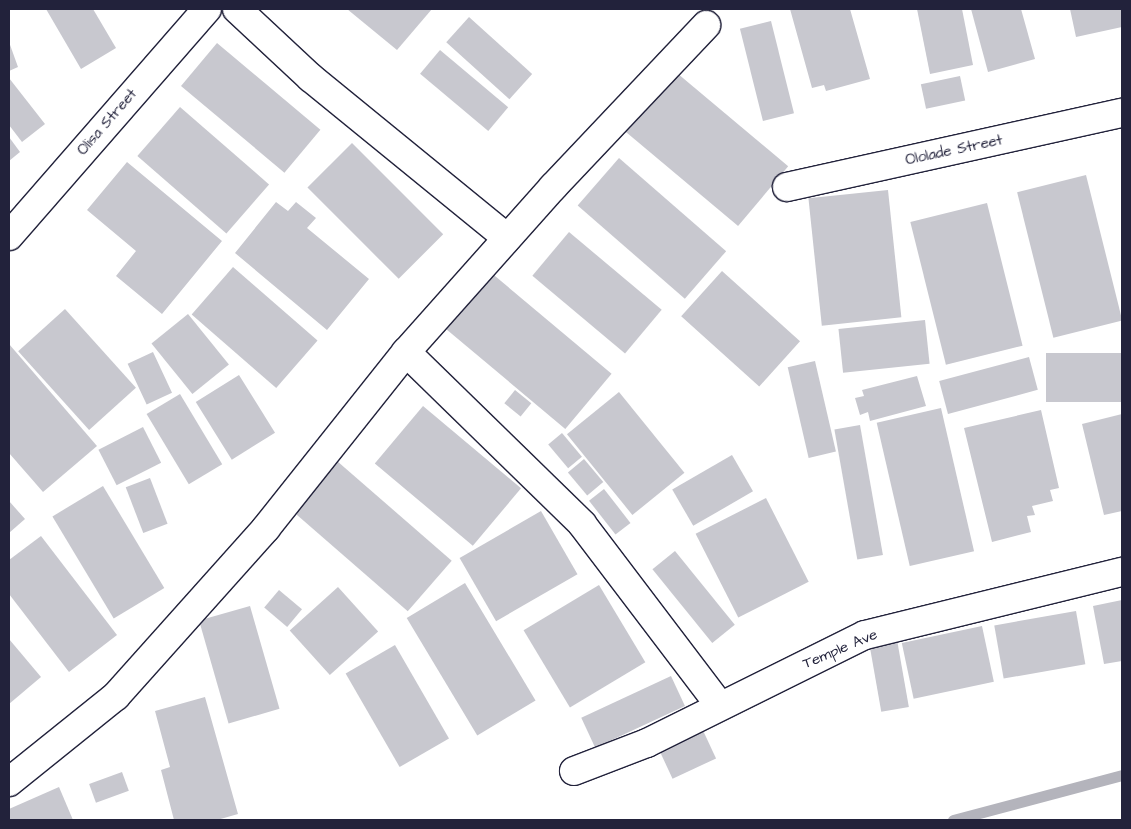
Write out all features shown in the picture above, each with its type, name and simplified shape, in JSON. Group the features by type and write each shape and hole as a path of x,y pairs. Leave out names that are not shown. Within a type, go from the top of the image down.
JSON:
{"street":[{"name":"Olisa Street","path":"9,236 207,9"},
{"path":"237,9 311,78 507,238"},
{"path":"9,782 116,696 266,528 406,352 507,238 706,25"},
{"name":"Ololade Street","path":"787,187 1122,113"},
{"path":"406,352 582,524 720,706"},
{"name":"Temple Ave","path":"574,771 647,743 865,635 1122,572"}],"building":[{"path":"46,9 93,9 116,48 81,69"},
{"path":"347,9 432,9 397,50"},
{"path":"790,9 850,9 870,79 826,91 824,85 812,88"},
{"path":"917,9 962,9 973,65 930,74"},
{"path":"971,9 1021,9 1035,59 988,72"},
{"path":"1070,9 1122,9 1122,27 1076,37"},
{"path":"469,17 532,74 509,99 446,42"},
{"path":"771,21 794,113 763,121 740,29"},
{"path":"9,42 18,67 9,71"},
{"path":"217,43 320,130 284,173 181,86"},
{"path":"440,50 508,107 488,131 420,74"},
{"path":"671,68 788,166 738,226 621,128"},
{"path":"960,76 965,100 926,109 921,84"},
{"path":"9,78 45,124 22,142 9,125"},
{"path":"180,107 269,184 226,233 137,156"},
{"path":"9,137 20,152 9,161"},
{"path":"352,143 443,234 399,279 307,188"},
{"path":"619,158 726,251 685,299 578,206"},
{"path":"127,162 222,241 162,314 116,276 136,251 87,210"},
{"path":"1086,175 1122,321 1053,338 1017,192"},
{"path":"888,190 901,317 822,326 808,198"},
{"path":"276,202 288,211 296,202 316,218 307,228 369,279 327,330 235,253"},
{"path":"987,203 1023,346 946,365 910,222"},
{"path":"569,232 662,310 625,353 532,276"},
{"path":"233,267 318,340 276,388 192,315"},
{"path":"489,271 612,374 565,429 443,326"},
{"path":"722,271 800,341 759,387 681,316"},
{"path":"65,309 136,388 89,430 18,351"},
{"path":"188,314 229,365 192,394 151,344"},
{"path":"925,320 930,364 843,373 838,329"},
{"path":"9,344 97,446 43,492 9,453"},
{"path":"153,352 172,393 147,405 128,364"},
{"path":"1046,353 1122,353 1122,402 1046,402"},
{"path":"1029,357 1038,390 948,414 939,381"},
{"path":"815,361 836,452 809,458 788,367"},
{"path":"239,375 275,433 232,460 196,402"},
{"path":"917,376 926,406 870,421 868,412 860,415 855,398 864,396 862,390"},
{"path":"515,390 531,403 521,416 504,403"},
{"path":"619,392 684,473 632,515 567,434"},
{"path":"180,394 222,464 189,484 147,414"},
{"path":"423,406 521,488 473,546 375,463"},
{"path":"941,408 974,551 910,566 877,423"},
{"path":"1041,410 1059,488 1050,490 1053,501 1032,506 1035,515 1027,516 1031,532 992,542 964,428"},
{"path":"1122,414 1122,511 1104,515 1082,424"},
{"path":"860,425 883,555 857,560 834,430"},
{"path":"143,427 161,463 117,485 98,450"},
{"path":"562,433 582,457 568,468 548,445"},
{"path":"732,455 753,491 693,526 672,489"},
{"path":"584,459 603,482 587,495 568,472"},
{"path":"337,461 452,561 408,611 293,512"},
{"path":"150,478 168,524 143,533 126,487"},
{"path":"103,486 164,588 114,618 52,516"},
{"path":"604,489 630,523 616,535 589,501"},
{"path":"766,498 809,582 738,618 696,534"},
{"path":"9,501 25,519 9,533"},
{"path":"541,511 578,574 496,621 460,558"},
{"path":"41,536 117,635 69,672 9,594 9,560"},
{"path":"675,551 735,625 712,643 652,569"},
{"path":"465,583 536,700 477,735 407,618"},
{"path":"599,585 645,662 570,707 524,630"},
{"path":"338,587 378,632 330,675 290,630"},
{"path":"279,590 302,609 287,627 264,608"},
{"path":"1122,600 1122,661 1104,664 1093,606"},
{"path":"250,606 279,709 229,723 199,621"},
{"path":"1076,611 1085,664 1004,679 994,625"},
{"path":"982,626 994,682 914,699 902,643"},
{"path":"896,634 909,707 881,712 868,639"},
{"path":"9,639 41,677 9,704"},
{"path":"395,645 449,739 400,767 346,674"},
{"path":"671,676 685,706 595,748 581,718"},
{"path":"205,697 238,814 217,820 174,820 161,770 170,767 155,711"},
{"path":"700,724 716,758 673,779 656,744"},
{"path":"122,772 129,791 96,803 89,784"},
{"path":"59,787 73,820 10,820 9,809"}],"waterway":[{"path":"953,820 1122,775"}]}
